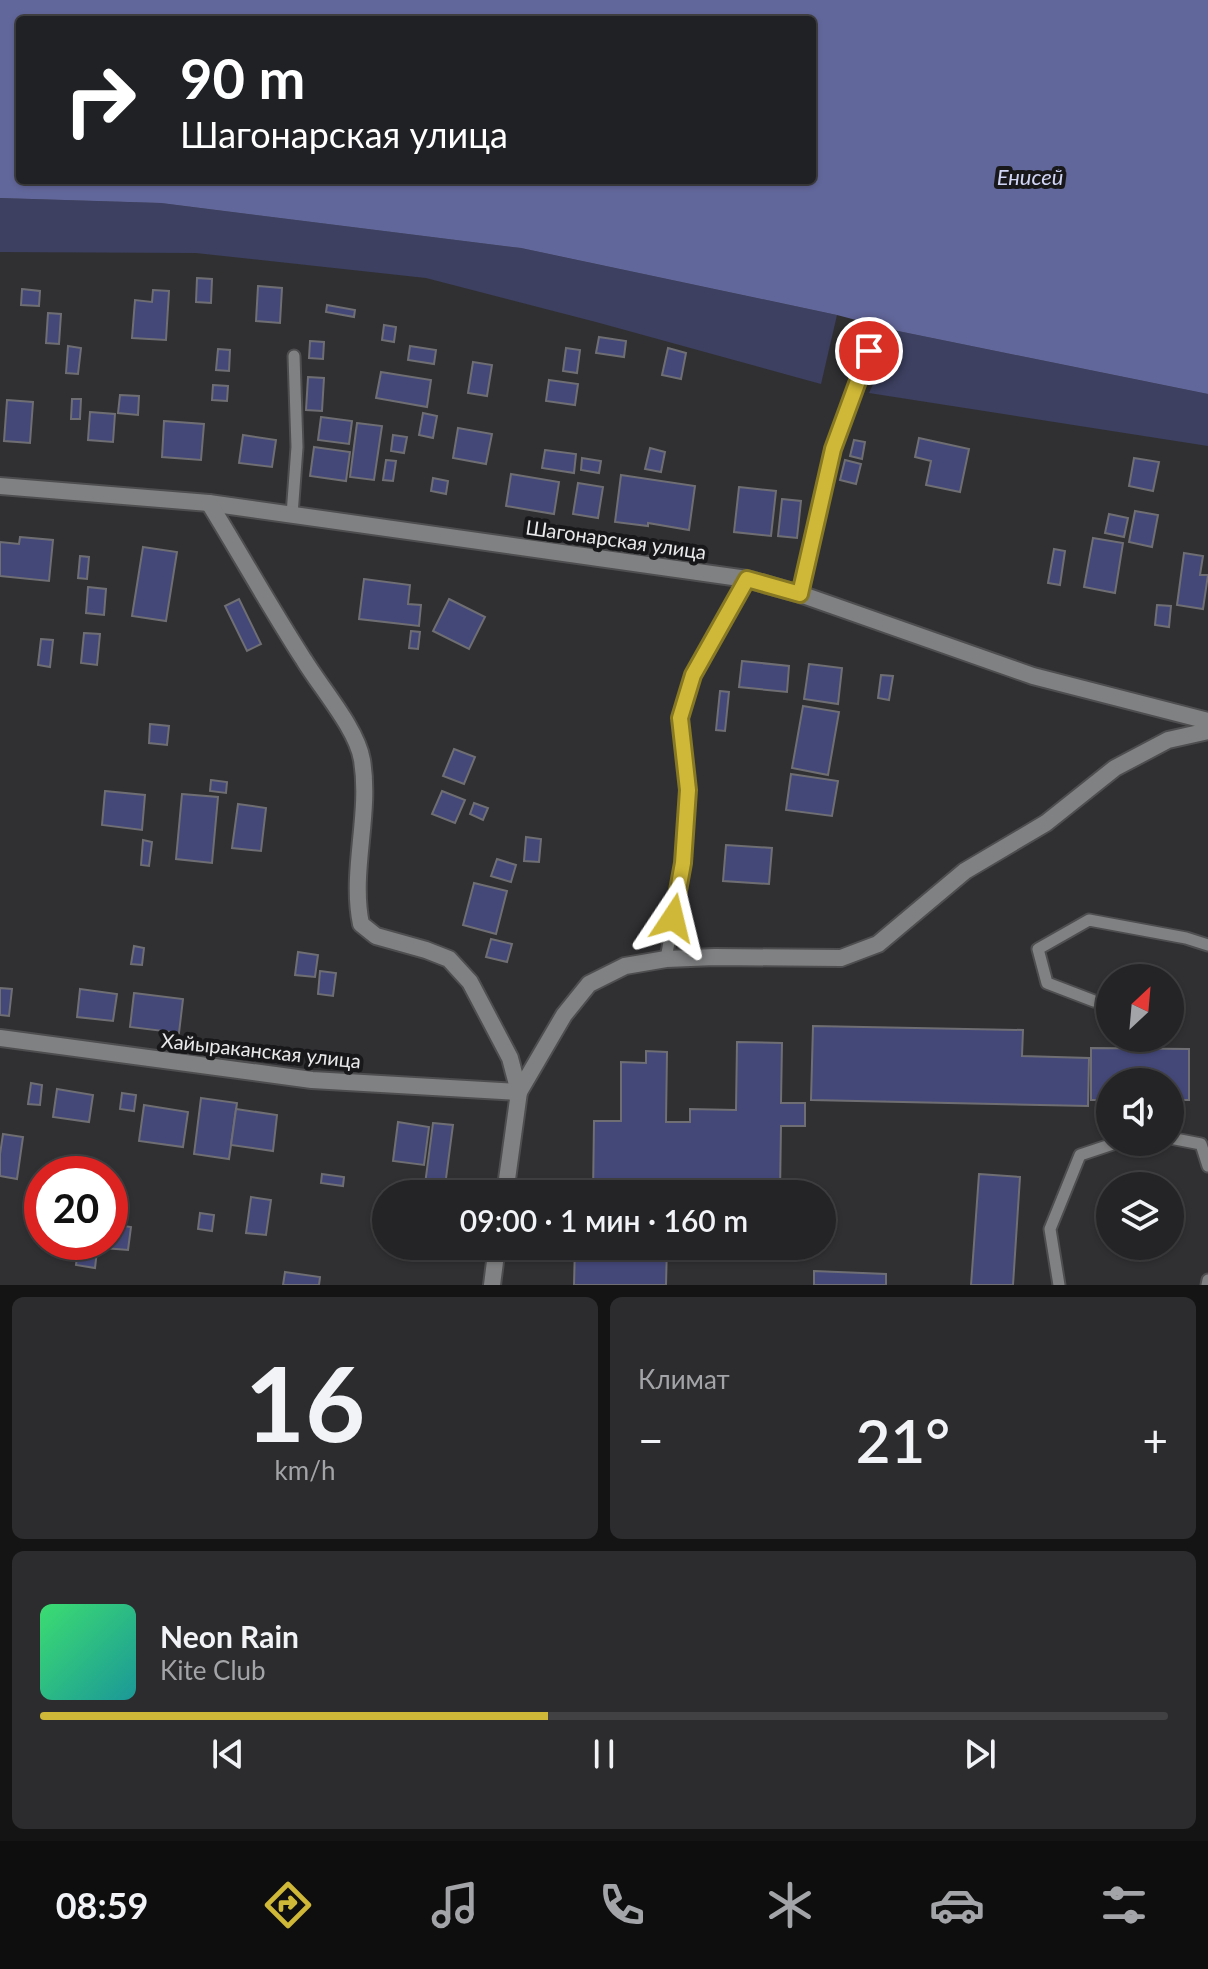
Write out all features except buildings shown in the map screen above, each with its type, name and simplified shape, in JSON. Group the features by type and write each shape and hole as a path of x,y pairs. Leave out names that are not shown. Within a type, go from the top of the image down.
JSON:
{"street":[{"name":"Шагонарская улица","path":"0,486 209,503 747,579 800,594 1033,676 1208,721"},
{"path":"209,503 304,662 348,728 362,757 365,801 356,903 361,924 376,936 449,959 470,982 497,1032 510,1058 519,1092"},
{"path":"507,1180 519,1092 564,1015 589,984 625,966 666,959 841,958 878,944 965,871 1046,823 1115,768 1168,740 1208,731"},
{"name":"Хайыраканская улица","path":"0,1038 312,1080 519,1092"},
{"path":"492,1285 495,1260"}],"lane":[{"path":"800,594 833,449 869,351"},
{"path":"292,515 297,447 294,356"},
{"path":"666,959 683,863 688,790 680,718 693,675 747,579"},
{"path":"1094,1001 1047,983 1038,949 1089,920 1208,945"},
{"path":"1184,1141 1201,1144 1208,1166"},
{"path":"1059,1285 1050,1229 1080,1155 1096,1150"}],"shaded area":[{"path":"0,198 161,203 521,248 837,315 821,384 426,278 196,253 0,252"},
{"path":"898,331 1208,394 1208,446 869,393"}],"water":[{"name":"Енисей","path":"0,0 1208,0 1208,394 898,331 837,315 521,248 161,203 0,198"}],"route":[{"path":"673,918 683,863 688,790 680,718 693,675 747,579 800,594 833,449 869,351"}]}
